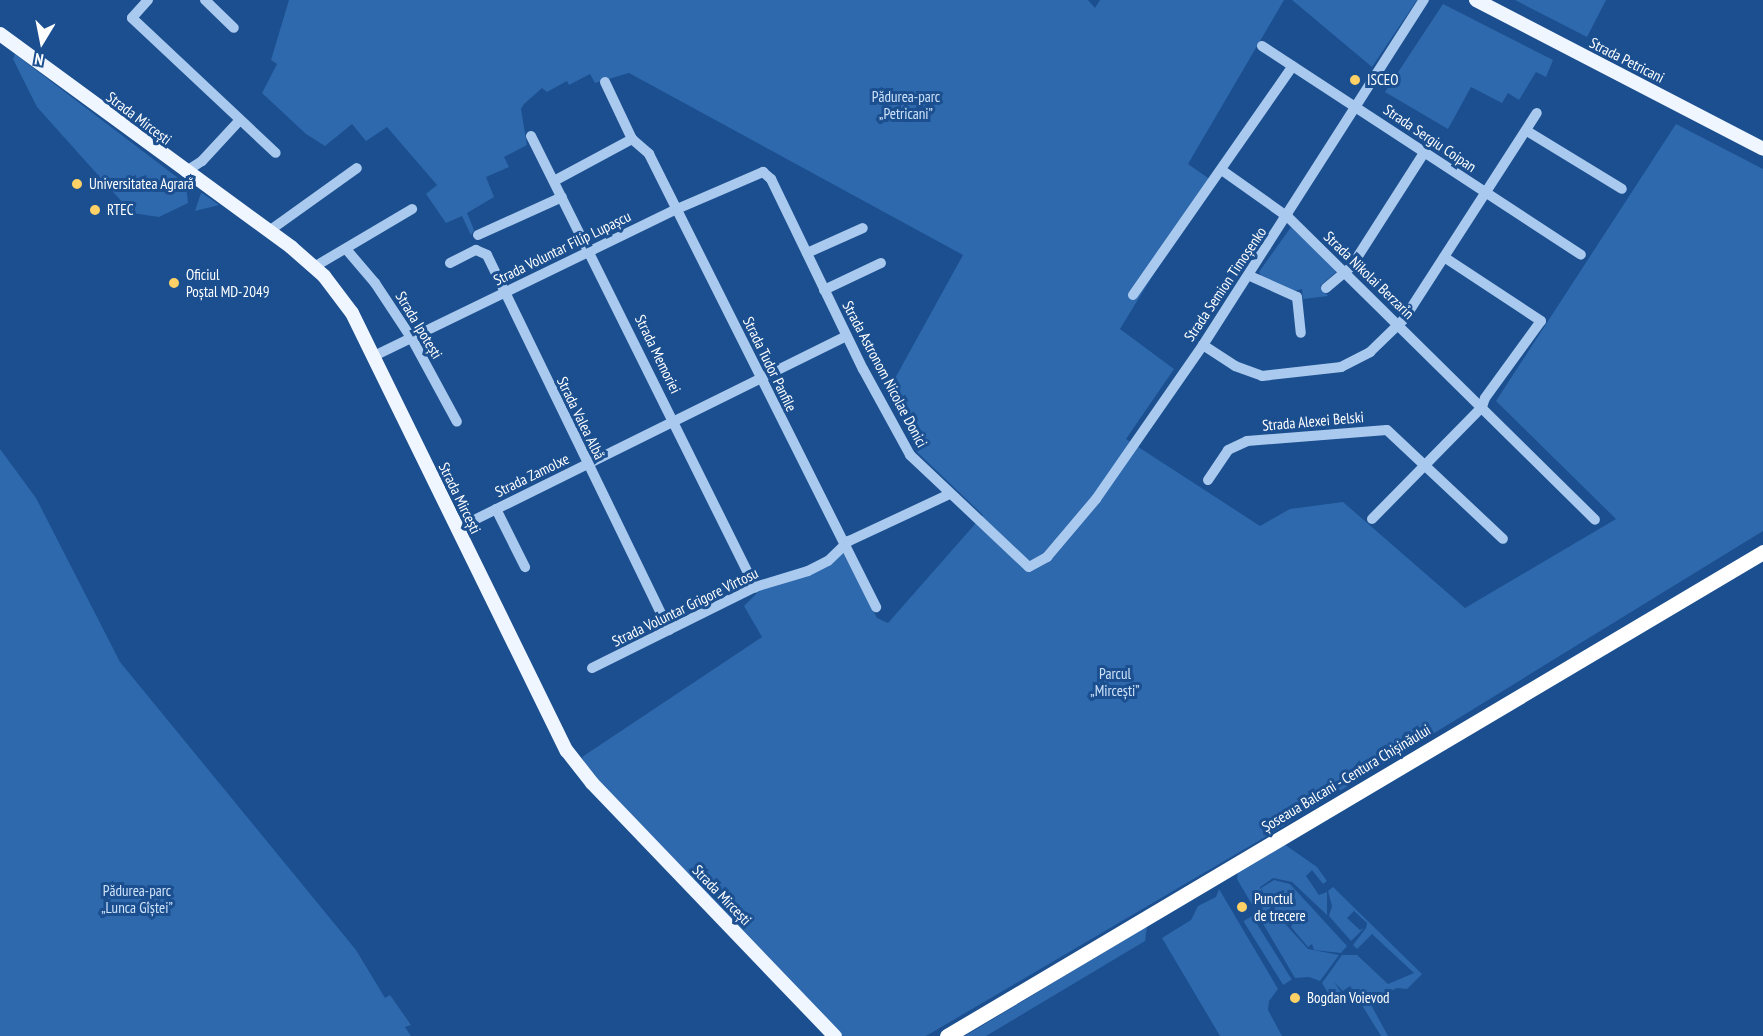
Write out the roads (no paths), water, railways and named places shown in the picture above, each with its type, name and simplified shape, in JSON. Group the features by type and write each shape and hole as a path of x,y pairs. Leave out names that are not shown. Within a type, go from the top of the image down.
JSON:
{"highway":[{"name":"Șoseaua Balcani - Centura Chișinăului","path":"948,1036 1763,552"}],"main road":[{"name":"Strada Petricani","path":"1476,0 1763,149"},
{"name":"Strada Mircești","path":"0,34 314,267 352,313 556,734 583,774 835,1036"}],"street":[{"path":"148,0 132,18 238,122 276,153"},
{"path":"205,0 234,28"},
{"name":"Strada Semion Timoșenko","path":"1029,567 1047,557 1096,499 1250,276 1424,0"},
{"name":"Strada Sergiu Coipan","path":"1262,46 1581,255"},
{"path":"1133,295 1223,171 1293,66"},
{"name":"Strada Tudor Panfile","path":"605,82 632,139 649,154 876,608"},
{"path":"1203,345 1235,366 1262,376 1322,371 1341,367 1364,355 1404,319 1487,194 1537,113"},
{"path":"185,172 202,161 238,122"},
{"path":"1527,131 1622,189"},
{"name":"Strada Memoriei","path":"531,136 591,251 755,587"},
{"path":"554,180 632,139"},
{"path":"1326,288 1343,270 1351,267 1424,153"},
{"path":"268,231 357,168"},
{"name":"Strada Nikolai Berzarin","path":"1223,171 1288,217 1595,520"},
{"name":"Strada Voluntar Filip Lupașcu","path":"374,356 754,173 766,173"},
{"name":"Strada Astronom Nicolae Donici","path":"766,173 846,336 910,455 1029,567"},
{"path":"478,235 562,197"},
{"path":"314,267 412,209"},
{"path":"807,253 863,228"},
{"name":"Strada Ipotești","path":"346,249 412,339 457,422"},
{"name":"Strada Valea Albă","path":"450,263 472,251 485,252 669,630"},
{"path":"1372,519 1482,407 1485,398 1541,321 1444,257"},
{"name":"Strada Astronom Nicolae Donici","path":"824,290 881,263"},
{"path":"1250,276 1297,297 1301,333"},
{"name":"Strada Zamolxe","path":"456,529 846,336"},
{"name":"Strada Alexei Belski","path":"1208,480 1228,450 1247,441 1387,429 1503,539"},
{"name":"Strada Voluntar Grigore Vîrtosu","path":"592,668 755,587 808,571 845,546 950,494"},
{"path":"496,509 525,567"}],"place":[{"name":"ISCEO","path":"1355,80"},
{"name":"Universitatea Agrară","path":"77,184"},
{"name":"RTEC","path":"95,210"},
{"name":"Oficiul Poștal MD-2049","path":"174,283"},
{"name":"Punctul de trecere","path":"1242,907"},
{"name":"Bogdan Voievod","path":"1295,998"}],"park label":[{"name":"Pădurea-parc „Petricani”","path":"906,104"},
{"name":"Parcul „Mircești”","path":"1115,682"},
{"name":"Pădurea-parc „Lunca Gîștei”","path":"137,898"}]}
